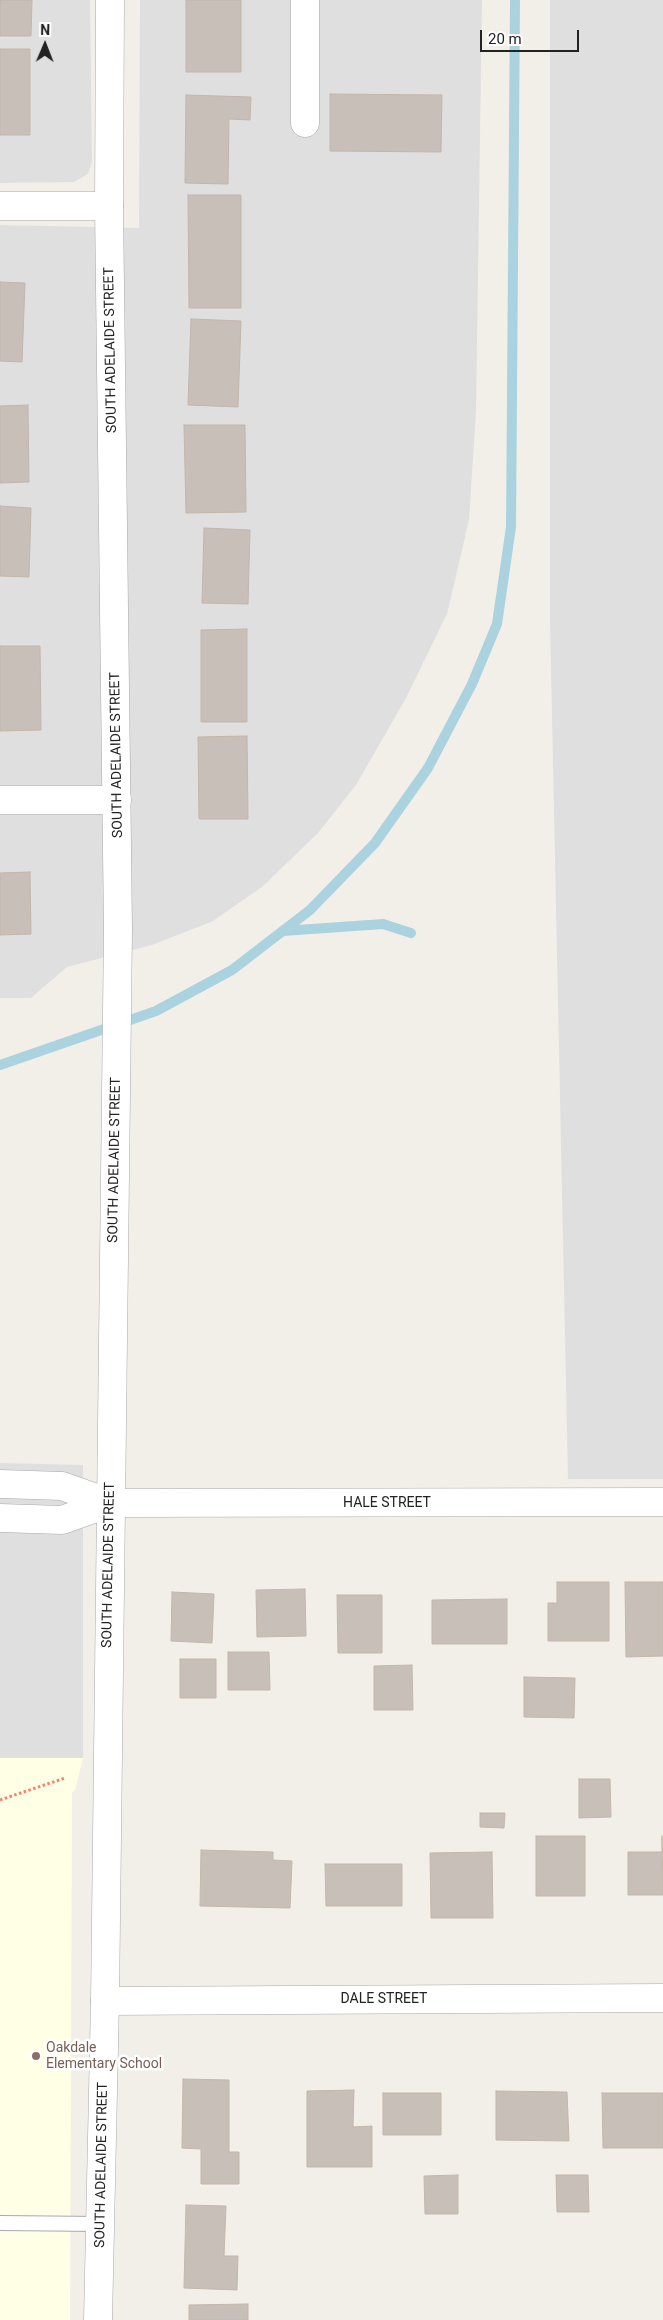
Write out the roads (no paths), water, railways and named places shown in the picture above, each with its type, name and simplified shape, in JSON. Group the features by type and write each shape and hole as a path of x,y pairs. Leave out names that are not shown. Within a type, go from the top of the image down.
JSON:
{"street":[{"name":"SOUTH ADELAIDE STREET","path":"98,2320 105,2001 117,1007 117,800 108,206 110,0"},
{"path":"304,0 305,123"},
{"path":"0,206 108,206"},
{"path":"0,800 117,800"},
{"path":"0,1484 62,1486 110,1503"},
{"name":"HALE STREET","path":"110,1503 663,1502"},
{"path":"0,1518 62,1520 110,1503"},
{"name":"DALE STREET","path":"105,2001 663,1998"}],"lane":[{"path":"0,2223 100,2224"}],"waterway":[{"path":"0,1065 156,1011 232,970 310,910 375,843 428,768 472,684 497,624 511,527 515,0"},
{"path":"283,931 383,924 411,933"}],"place":[{"name":"Oakdale Elementary School","path":"36,2056"}]}
